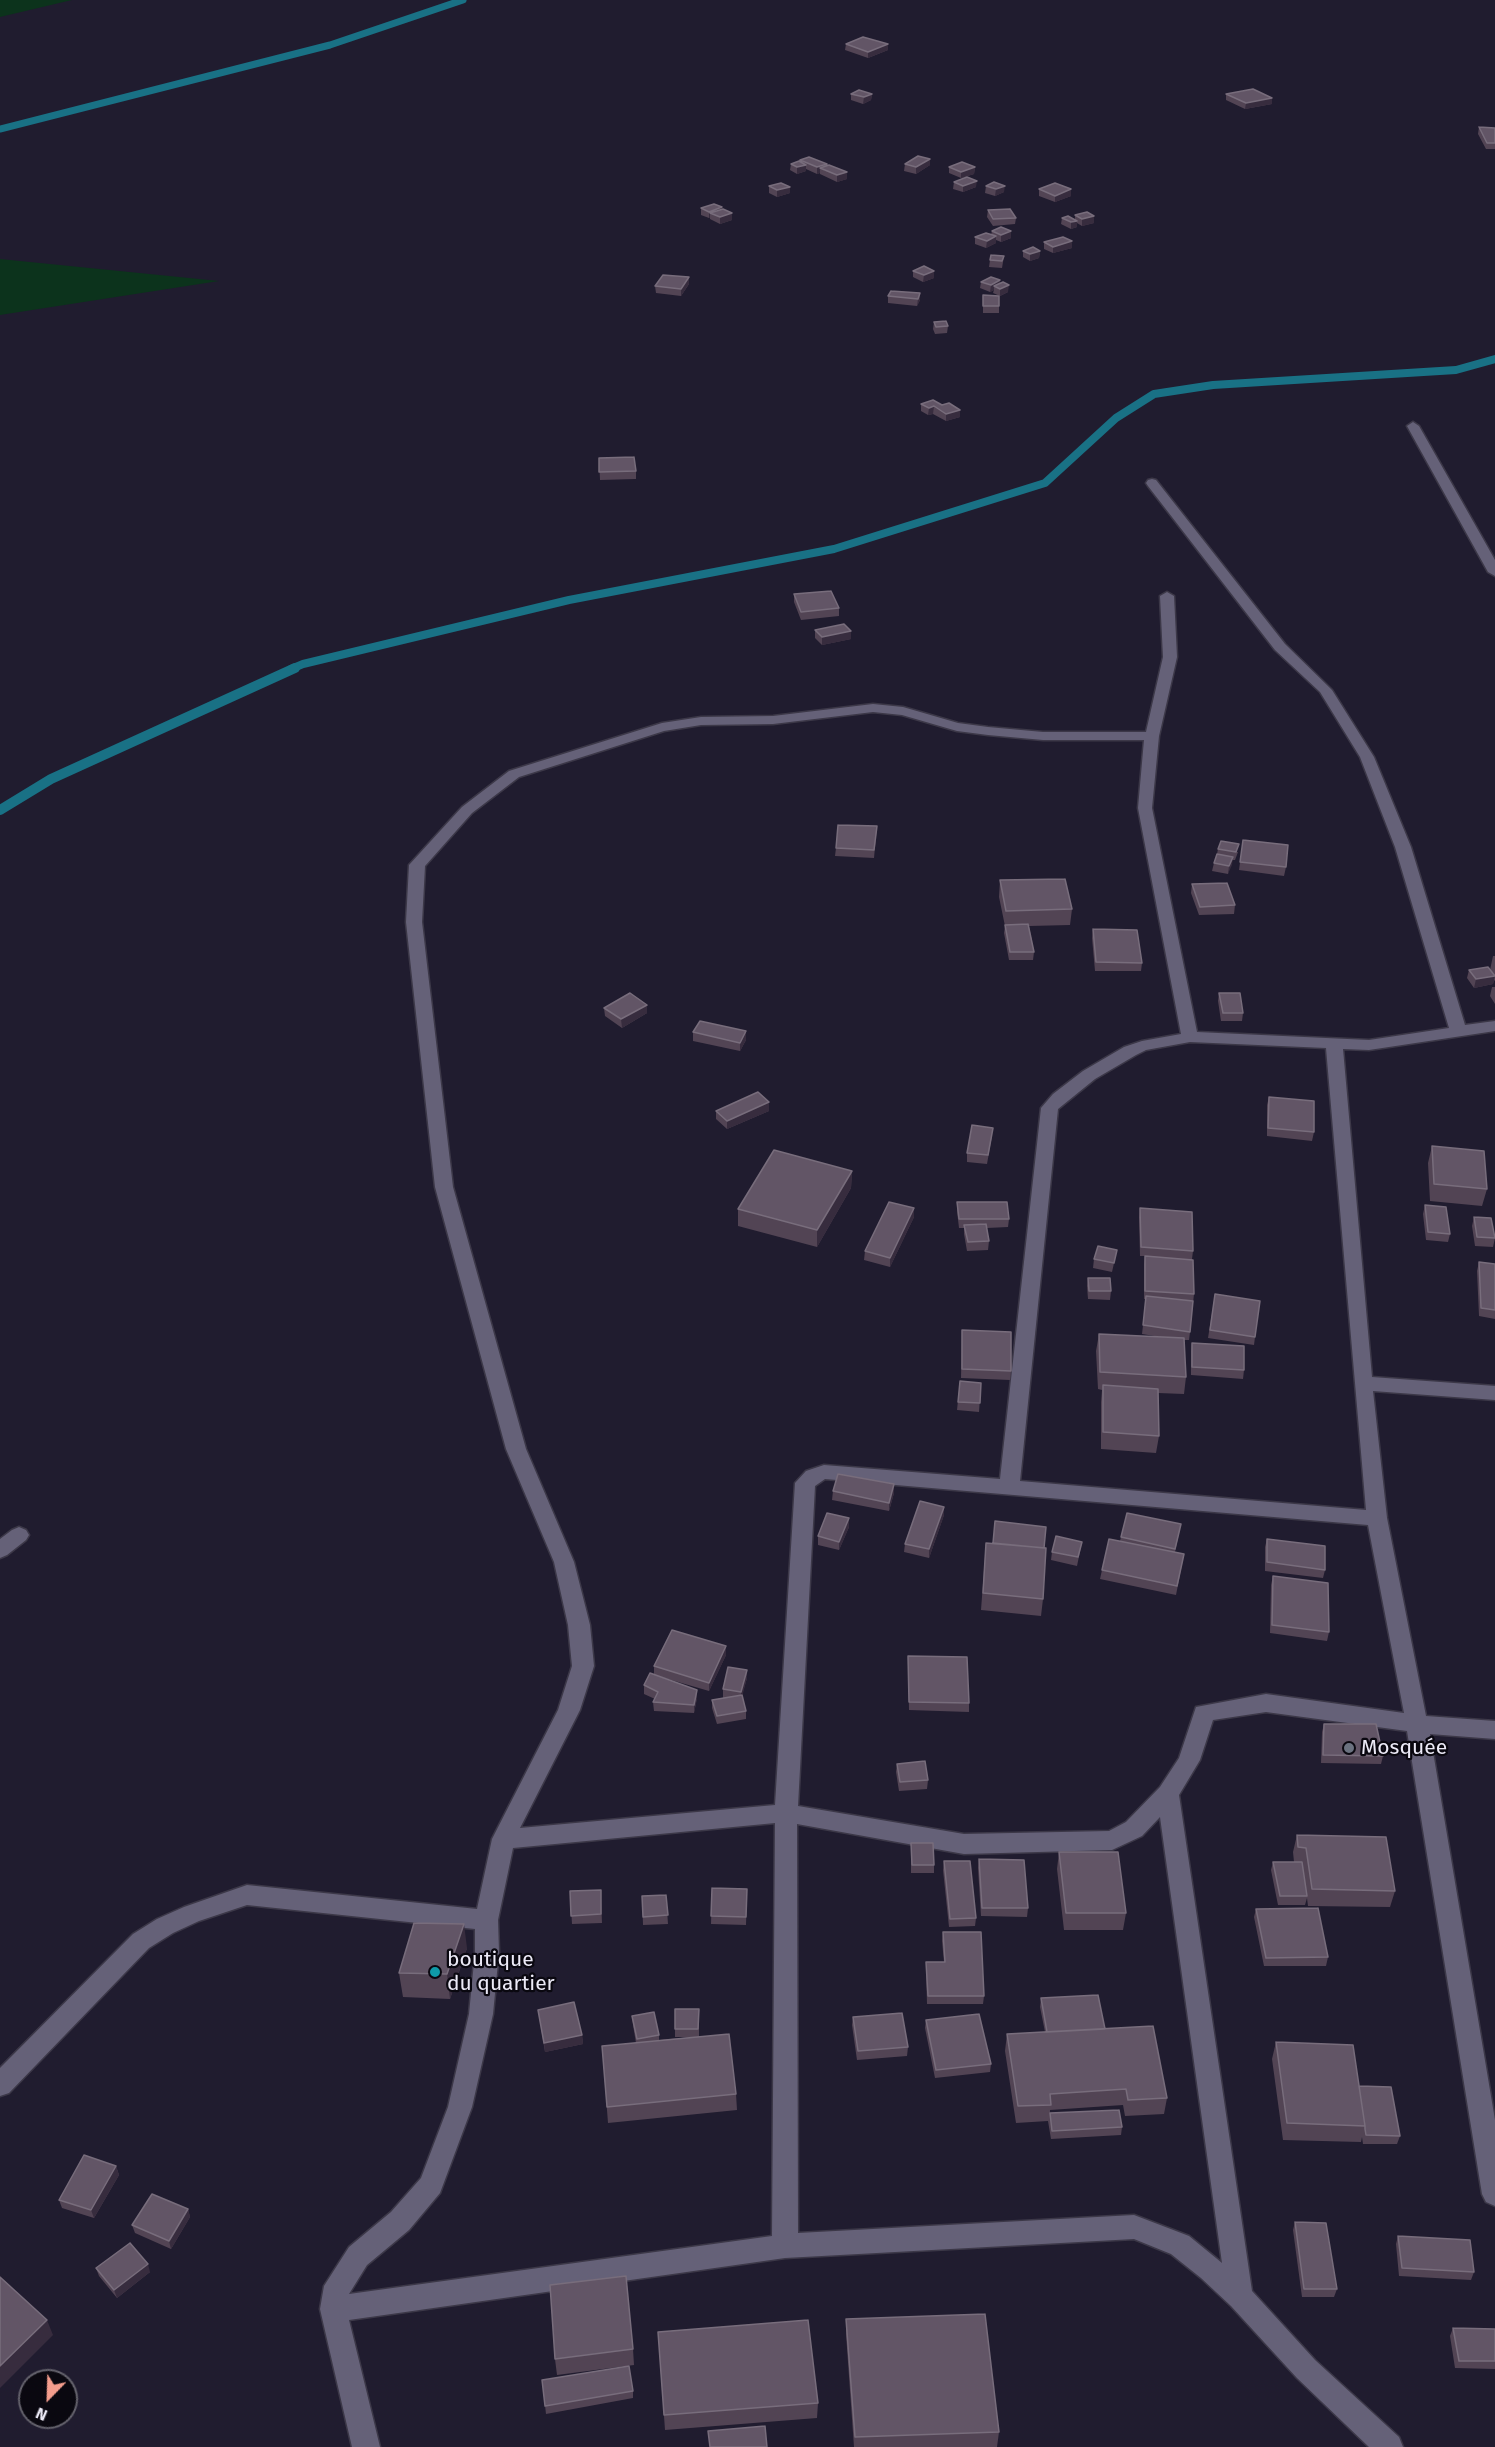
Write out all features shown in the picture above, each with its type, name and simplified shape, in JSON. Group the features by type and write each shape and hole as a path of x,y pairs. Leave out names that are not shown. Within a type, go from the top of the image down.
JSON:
{"street":[{"path":"1413,426 1495,572"},
{"path":"1152,483 1280,647 1325,690 1366,758 1403,847 1458,1031"},
{"path":"1167,596 1170,657 1152,736 1145,808 1190,1037"},
{"path":"362,2444 333,2309 337,2286 358,2256 399,2222 431,2185 460,2107 481,2014 487,1952 486,1920 503,1839 569,1710 583,1666 579,1625 564,1562 516,1449 444,1187 414,922 417,865 467,810 514,774 662,727 701,721 773,720 873,708 903,711 957,727 988,731 1043,736 1152,736"},
{"path":"1010,1488 1050,1108 1059,1098 1089,1075 1130,1051 1142,1046 1190,1037 1370,1045 1495,1026"},
{"path":"1334,1044 1377,1518 1417,1724 1495,2194"},
{"path":"1363,1383 1495,1393"},
{"path":"785,2246 786,1813 805,1483 813,1476 824,1472 1377,1518"},
{"path":"0,1550 19,1535"},
{"path":"503,1839 786,1813 964,1844 1112,1840 1134,1829 1168,1794 1189,1760 1204,1713 1266,1703 1417,1724 1495,1730"},
{"path":"1168,1794 1240,2297"},
{"path":"0,2085 141,1941 165,1926 192,1914 247,1895 486,1920"},
{"path":"333,2309 785,2246 1134,2227 1180,2245 1240,2297 1306,2369 1389,2447"}],"green space":[{"path":"0,0 72,0 0,17"},
{"path":"0,259 219,281 0,315"}],"building":[{"path":"863,37 888,44 868,52 846,44"},
{"path":"1253,89 1272,98 1246,103 1226,94"},
{"path":"859,90 872,94 864,97 851,94"},
{"path":"1479,127 1495,128 1495,143 1487,143"},
{"path":"918,156 930,159 916,167 905,164"},
{"path":"809,157 827,164 817,167 800,160"},
{"path":"799,161 806,165 797,167 791,164"},
{"path":"962,162 975,167 961,172 949,167"},
{"path":"829,165 847,172 837,175 820,168"},
{"path":"967,177 977,181 963,186 954,182"},
{"path":"994,182 1005,186 996,189 986,186"},
{"path":"781,183 790,187 777,190 769,186"},
{"path":"1055,183 1071,189 1055,196 1039,189"},
{"path":"714,204 722,207 709,212 701,208"},
{"path":"723,209 732,213 720,217 710,213"},
{"path":"1010,209 1016,218 993,219 988,210"},
{"path":"1087,212 1094,216 1082,219 1075,215"},
{"path":"1068,216 1077,221 1071,222 1062,218"},
{"path":"1001,227 1011,231 1001,235 992,231"},
{"path":"986,233 996,236 987,241 975,237"},
{"path":"1063,237 1072,241 1053,247 1044,242"},
{"path":"1033,247 1040,251 1030,254 1023,251"},
{"path":"991,255 1004,256 1002,261 990,260"},
{"path":"924,266 934,271 924,275 913,271"},
{"path":"663,275 689,277 681,289 655,286"},
{"path":"991,277 1000,280 991,285 981,282"},
{"path":"1003,282 1009,285 1000,289 994,286"},
{"path":"891,291 920,293 918,299 888,296"},
{"path":"983,295 999,296 999,306 983,306"},
{"path":"946,321 948,326 936,327 934,322"},
{"path":"933,400 942,405 949,403 960,410 946,414 934,406 929,408 921,404"},
{"path":"634,457 636,471 599,472 599,458"},
{"path":"831,591 839,608 801,612 794,594"},
{"path":"844,624 851,631 822,637 815,630"},
{"path":"838,825 877,826 874,850 836,848"},
{"path":"1243,840 1288,845 1286,867 1240,862"},
{"path":"1221,841 1239,844 1236,852 1218,849"},
{"path":"1217,854 1233,857 1229,866 1214,863"},
{"path":"1065,879 1072,909 1006,911 1000,880"},
{"path":"1227,883 1235,905 1200,907 1192,884"},
{"path":"1028,924 1034,952 1010,952 1005,925"},
{"path":"1093,929 1137,930 1142,963 1096,962"},
{"path":"1488,967 1495,976 1476,979 1469,970"},
{"path":"630,993 647,1005 621,1019 604,1008"},
{"path":"1219,993 1240,993 1243,1013 1223,1013"},
{"path":"700,1021 746,1031 740,1043 693,1032"},
{"path":"758,1092 769,1102 727,1121 716,1111"},
{"path":"1269,1097 1314,1101 1314,1132 1268,1128"},
{"path":"972,1125 993,1128 988,1155 967,1153"},
{"path":"1432,1146 1484,1151 1487,1189 1434,1184"},
{"path":"774,1150 852,1171 817,1230 738,1209"},
{"path":"889,1202 914,1208 890,1258 865,1251"},
{"path":"957,1202 1007,1202 1009,1219 959,1219"},
{"path":"1425,1205 1446,1207 1450,1234 1428,1232"},
{"path":"1140,1208 1192,1212 1193,1251 1141,1247"},
{"path":"1474,1217 1491,1218 1495,1238 1477,1237"},
{"path":"986,1224 989,1241 968,1242 964,1225"},
{"path":"1098,1246 1117,1250 1114,1263 1094,1259"},
{"path":"1145,1256 1193,1260 1194,1294 1145,1291"},
{"path":"1479,1262 1495,1264 1495,1310 1481,1308"},
{"path":"1088,1278 1110,1278 1111,1291 1089,1291"},
{"path":"1215,1294 1260,1301 1255,1337 1210,1330"},
{"path":"1146,1296 1193,1301 1190,1332 1143,1325"},
{"path":"962,1330 1011,1332 1011,1371 962,1369"},
{"path":"1099,1334 1184,1338 1186,1377 1100,1372"},
{"path":"1192,1343 1244,1346 1244,1370 1192,1367"},
{"path":"960,1381 981,1383 980,1403 958,1402"},
{"path":"1103,1385 1158,1389 1159,1436 1103,1432"},
{"path":"838,1474 894,1484 889,1503 833,1491"},
{"path":"920,1501 944,1507 929,1549 905,1544"},
{"path":"827,1513 849,1518 839,1542 818,1536"},
{"path":"1127,1513 1181,1524 1175,1549 1121,1537"},
{"path":"995,1521 1046,1527 1044,1548 993,1543"},
{"path":"1056,1536 1082,1542 1078,1557 1052,1552"},
{"path":"1109,1539 1184,1554 1177,1586 1102,1570"},
{"path":"1267,1539 1325,1546 1325,1570 1267,1562"},
{"path":"986,1543 1046,1548 1043,1599 983,1593"},
{"path":"1273,1576 1328,1583 1329,1632 1272,1625"},
{"path":"672,1630 726,1646 709,1683 654,1666"},
{"path":"908,1656 967,1657 969,1703 909,1702"},
{"path":"728,1667 747,1670 741,1692 723,1689"},
{"path":"650,1673 697,1690 694,1705 653,1702 658,1692 644,1685"},
{"path":"742,1695 746,1711 717,1716 712,1700"},
{"name":"Mosquée","path":"1324,1724 1376,1724 1383,1756 1323,1755"},
{"path":"925,1761 928,1780 900,1782 897,1764"},
{"path":"1297,1835 1386,1837 1395,1891 1312,1889 1306,1848 1298,1847"},
{"path":"911,1843 933,1843 934,1865 912,1865"},
{"path":"1059,1852 1118,1852 1126,1913 1066,1913"},
{"path":"979,1859 1024,1860 1028,1908 982,1908"},
{"path":"944,1861 970,1861 976,1918 950,1919"},
{"path":"1273,1862 1302,1862 1307,1896 1280,1896"},
{"path":"712,1888 747,1889 746,1917 711,1916"},
{"path":"601,1890 601,1914 571,1916 570,1891"},
{"path":"666,1895 668,1915 643,1917 642,1896"},
{"path":"1318,1908 1328,1957 1266,1958 1256,1909"},
{"path":"414,1923 464,1924 447,1974 399,1973"},
{"path":"943,1932 981,1932 984,1996 928,1996 926,1962 945,1962"},
{"path":"1098,1995 1105,2029 1047,2032 1041,1998"},
{"path":"574,2002 582,2035 544,2043 538,2010"},
{"path":"675,2009 699,2009 698,2029 675,2029"},
{"path":"654,2012 659,2035 637,2039 632,2016"},
{"path":"902,2013 908,2047 858,2051 853,2017"},
{"path":"979,2014 991,2064 936,2070 926,2020"},
{"path":"1153,2026 1167,2098 1128,2100 1126,2089 1050,2094 1051,2105 1018,2106 1007,2034"},
{"path":"729,2034 736,2094 607,2107 602,2046"},
{"path":"1276,2042 1353,2045 1365,2126 1287,2123"},
{"path":"1359,2086 1391,2087 1400,2136 1366,2135"},
{"path":"1119,2110 1122,2127 1052,2131 1050,2113"},
{"path":"84,2155 116,2166 91,2210 59,2200"},
{"path":"152,2194 188,2209 169,2241 132,2225"},
{"path":"1295,2222 1326,2223 1337,2289 1304,2289"},
{"path":"1398,2236 1470,2240 1474,2272 1402,2268"},
{"path":"130,2243 148,2264 114,2290 96,2268"},
{"path":"626,2276 633,2349 555,2359 550,2285"},
{"path":"0,2277 47,2320 0,2366"},
{"path":"985,2314 999,2432 855,2437 846,2319"},
{"path":"808,2320 818,2403 664,2415 658,2332"},
{"path":"1453,2328 1495,2329 1495,2361 1459,2361"},
{"path":"629,2366 633,2391 545,2406 542,2380"},
{"path":"765,2426 767,2447 710,2447 708,2431"}],"waterway":[{"path":"0,129 330,45 463,0"},
{"path":"291,669 303,664 569,600 834,549 1045,483 1116,418 1154,394 1213,385 1456,370 1495,359"},
{"path":"0,810 51,779 295,668"}],"place":[{"name":"Mosquée","path":"1349,1748"},
{"name":"boutique du quartier","path":"435,1972"}]}
